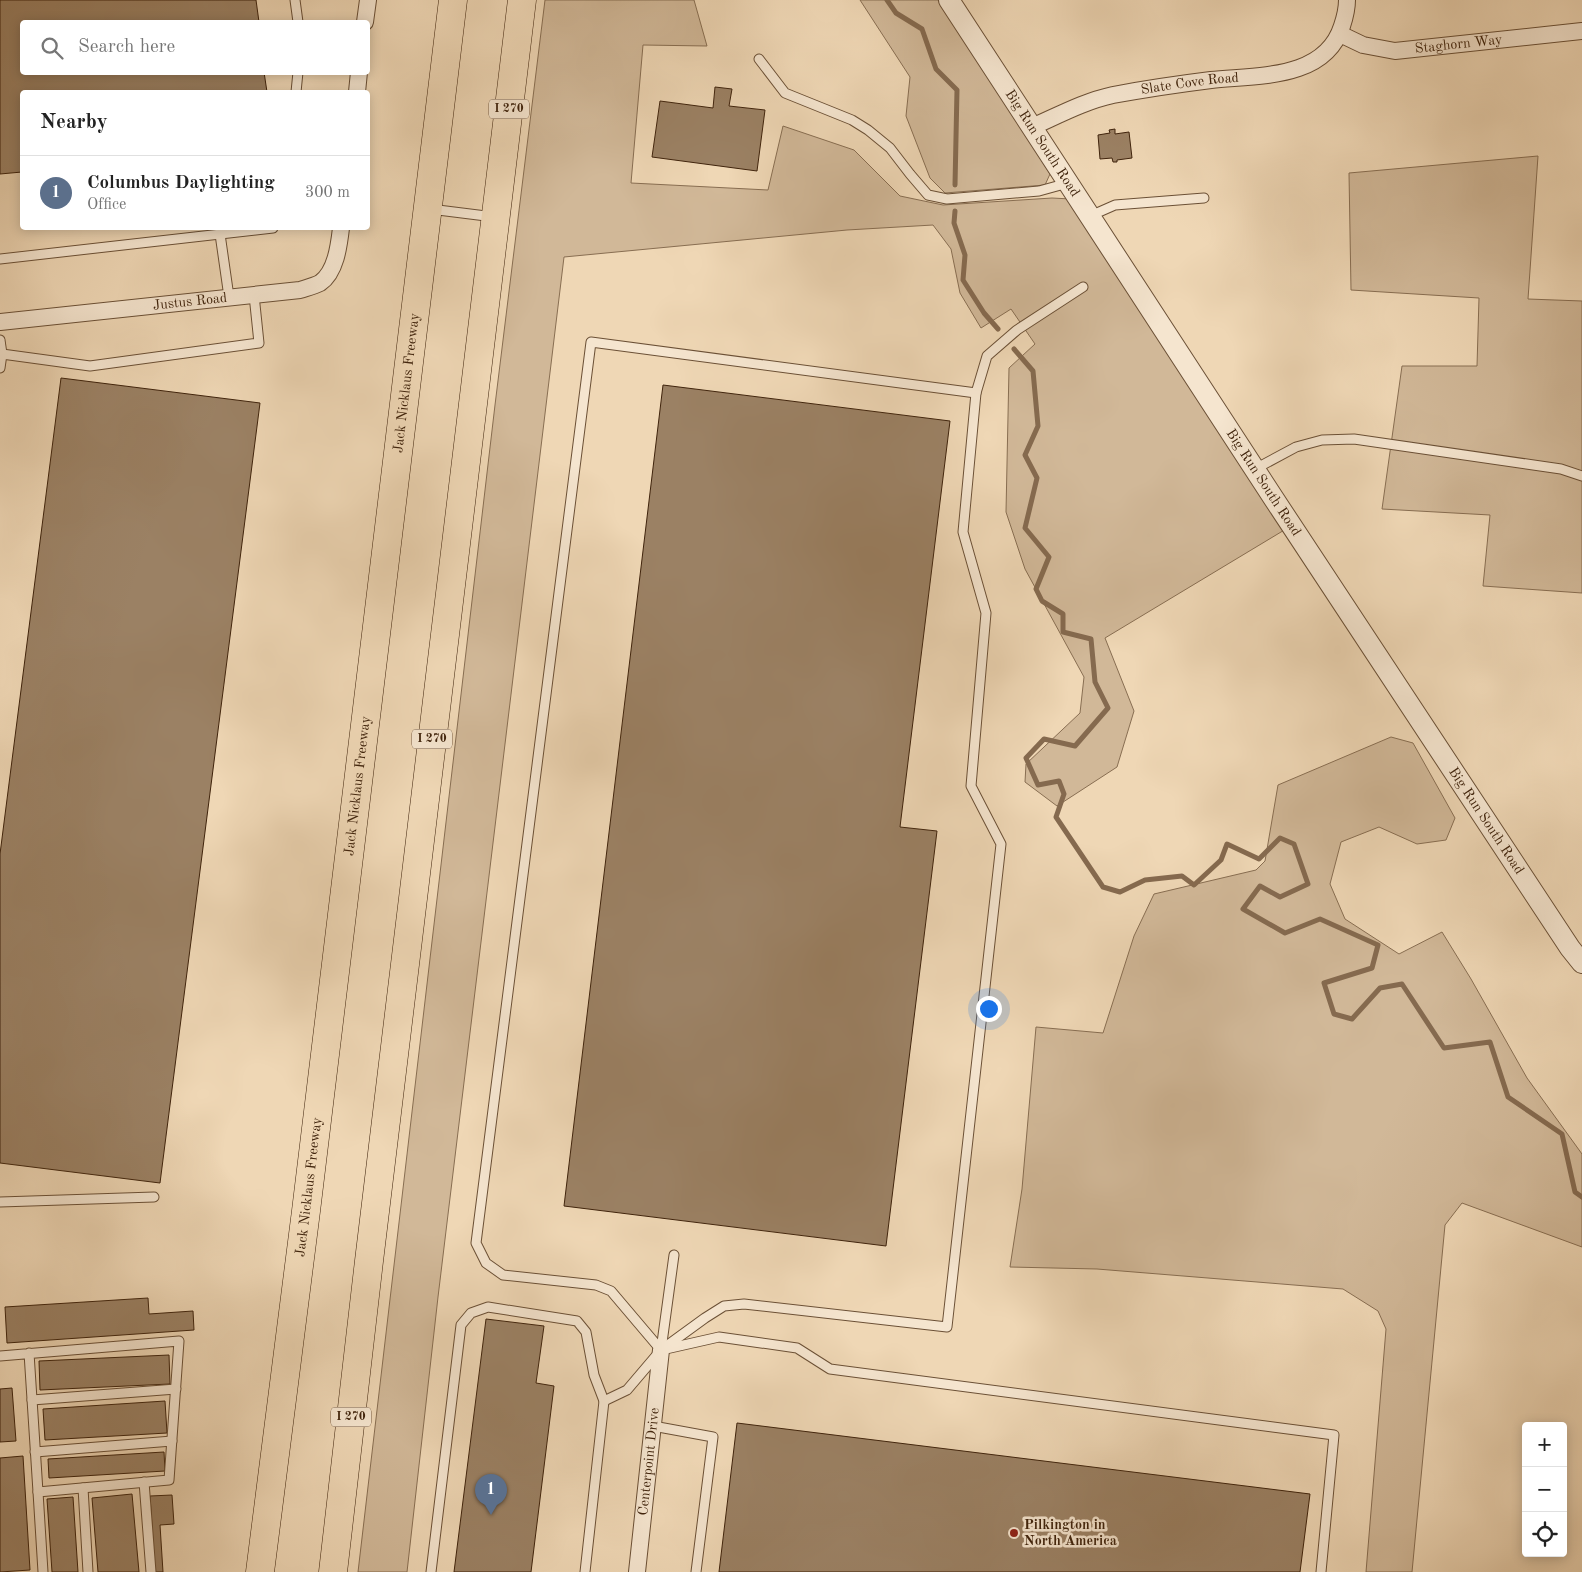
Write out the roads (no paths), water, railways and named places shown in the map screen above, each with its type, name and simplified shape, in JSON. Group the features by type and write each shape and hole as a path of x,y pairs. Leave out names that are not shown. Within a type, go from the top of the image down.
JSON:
{"highway":[{"name":"Jack Nicklaus Freeway","path":"260,1572 453,0"},
{"name":"I 270","path":"333,1572 522,0"}],"street":[{"path":"365,20 368,0"},
{"name":"Big Run South Road","path":"949,0 1255,469 1570,948 1582,963"},
{"path":"1340,34 1347,9 1347,0"},
{"name":"Staghorn Way","path":"1340,34 1363,45 1395,52 1582,31"},
{"name":"Slate Cove Road","path":"1032,127 1086,102 1112,96 1301,68 1316,60 1330,49 1340,34"},
{"path":"357,90 359,75"},
{"name":"Justus Road","path":"0,322 300,290 320,283 331,270 341,230"},
{"name":"Centerpoint Drive","path":"637,1572 661,1350"}],"lane":[{"path":"295,0 298,20"},
{"path":"759,59 785,93 852,120 868,130 890,148 928,195 947,199 1039,191 1068,183"},
{"path":"296,90 298,75"},
{"path":"1090,216 1115,205 1204,198"},
{"path":"427,208 496,218"},
{"path":"0,259 255,230"},
{"path":"220,234 229,297"},
{"path":"604,1401 627,1390 661,1350 724,1306 744,1304 947,1327 1000,844 971,786 986,613 963,532 976,393 986,356 1017,330 1083,287"},
{"path":"2,354 90,366 259,343 254,295"},
{"path":"0,340 2,354 0,368"},
{"path":"661,1350 611,1291 596,1285 503,1275 486,1264 476,1243 591,342 976,393"},
{"path":"1255,469 1296,447 1322,440 1354,439 1561,469 1582,476"},
{"path":"0,1202 154,1197"},
{"path":"661,1350 674,1254"},
{"path":"431,1572 461,1326 471,1313 488,1307 577,1322 586,1332 594,1375 604,1401 585,1572"},
{"path":"661,1350 719,1337 797,1348 830,1369 1334,1435 1321,1572"},
{"path":"0,1356 179,1341 169,1480 38,1492"},
{"path":"29,1353 43,1572"},
{"path":"32,1400 176,1389"},
{"path":"653,1426 713,1437 696,1572"},
{"path":"35,1452 172,1441"},
{"path":"144,1482 151,1572"},
{"path":"83,1488 88,1572"}],"waterway":[{"path":"887,0 896,13 922,29 936,69 957,90 955,185"},
{"path":"955,211 954,223 965,255 963,280 984,313 998,329"},
{"path":"1014,349 1033,371 1038,426 1025,455 1037,478 1025,528 1049,557 1036,589 1042,601 1063,614 1063,632 1091,639 1095,682 1108,708 1075,746 1044,739 1026,758 1038,785 1059,781 1064,794 1056,817 1103,887 1120,892 1145,880 1182,876 1194,885 1221,860 1227,844 1259,859 1280,838 1294,844 1308,884 1280,897 1260,886 1243,909 1285,933 1320,919 1378,945 1372,968 1324,983 1334,1014 1352,1019 1380,988 1402,984 1444,1048 1490,1042 1508,1097 1562,1134 1575,1192 1582,1197"}],"place":[{"name":"Columbus Daylighting","path":"491,1515"},
{"name":"Pilkington in North America","path":"1014,1533"}]}
